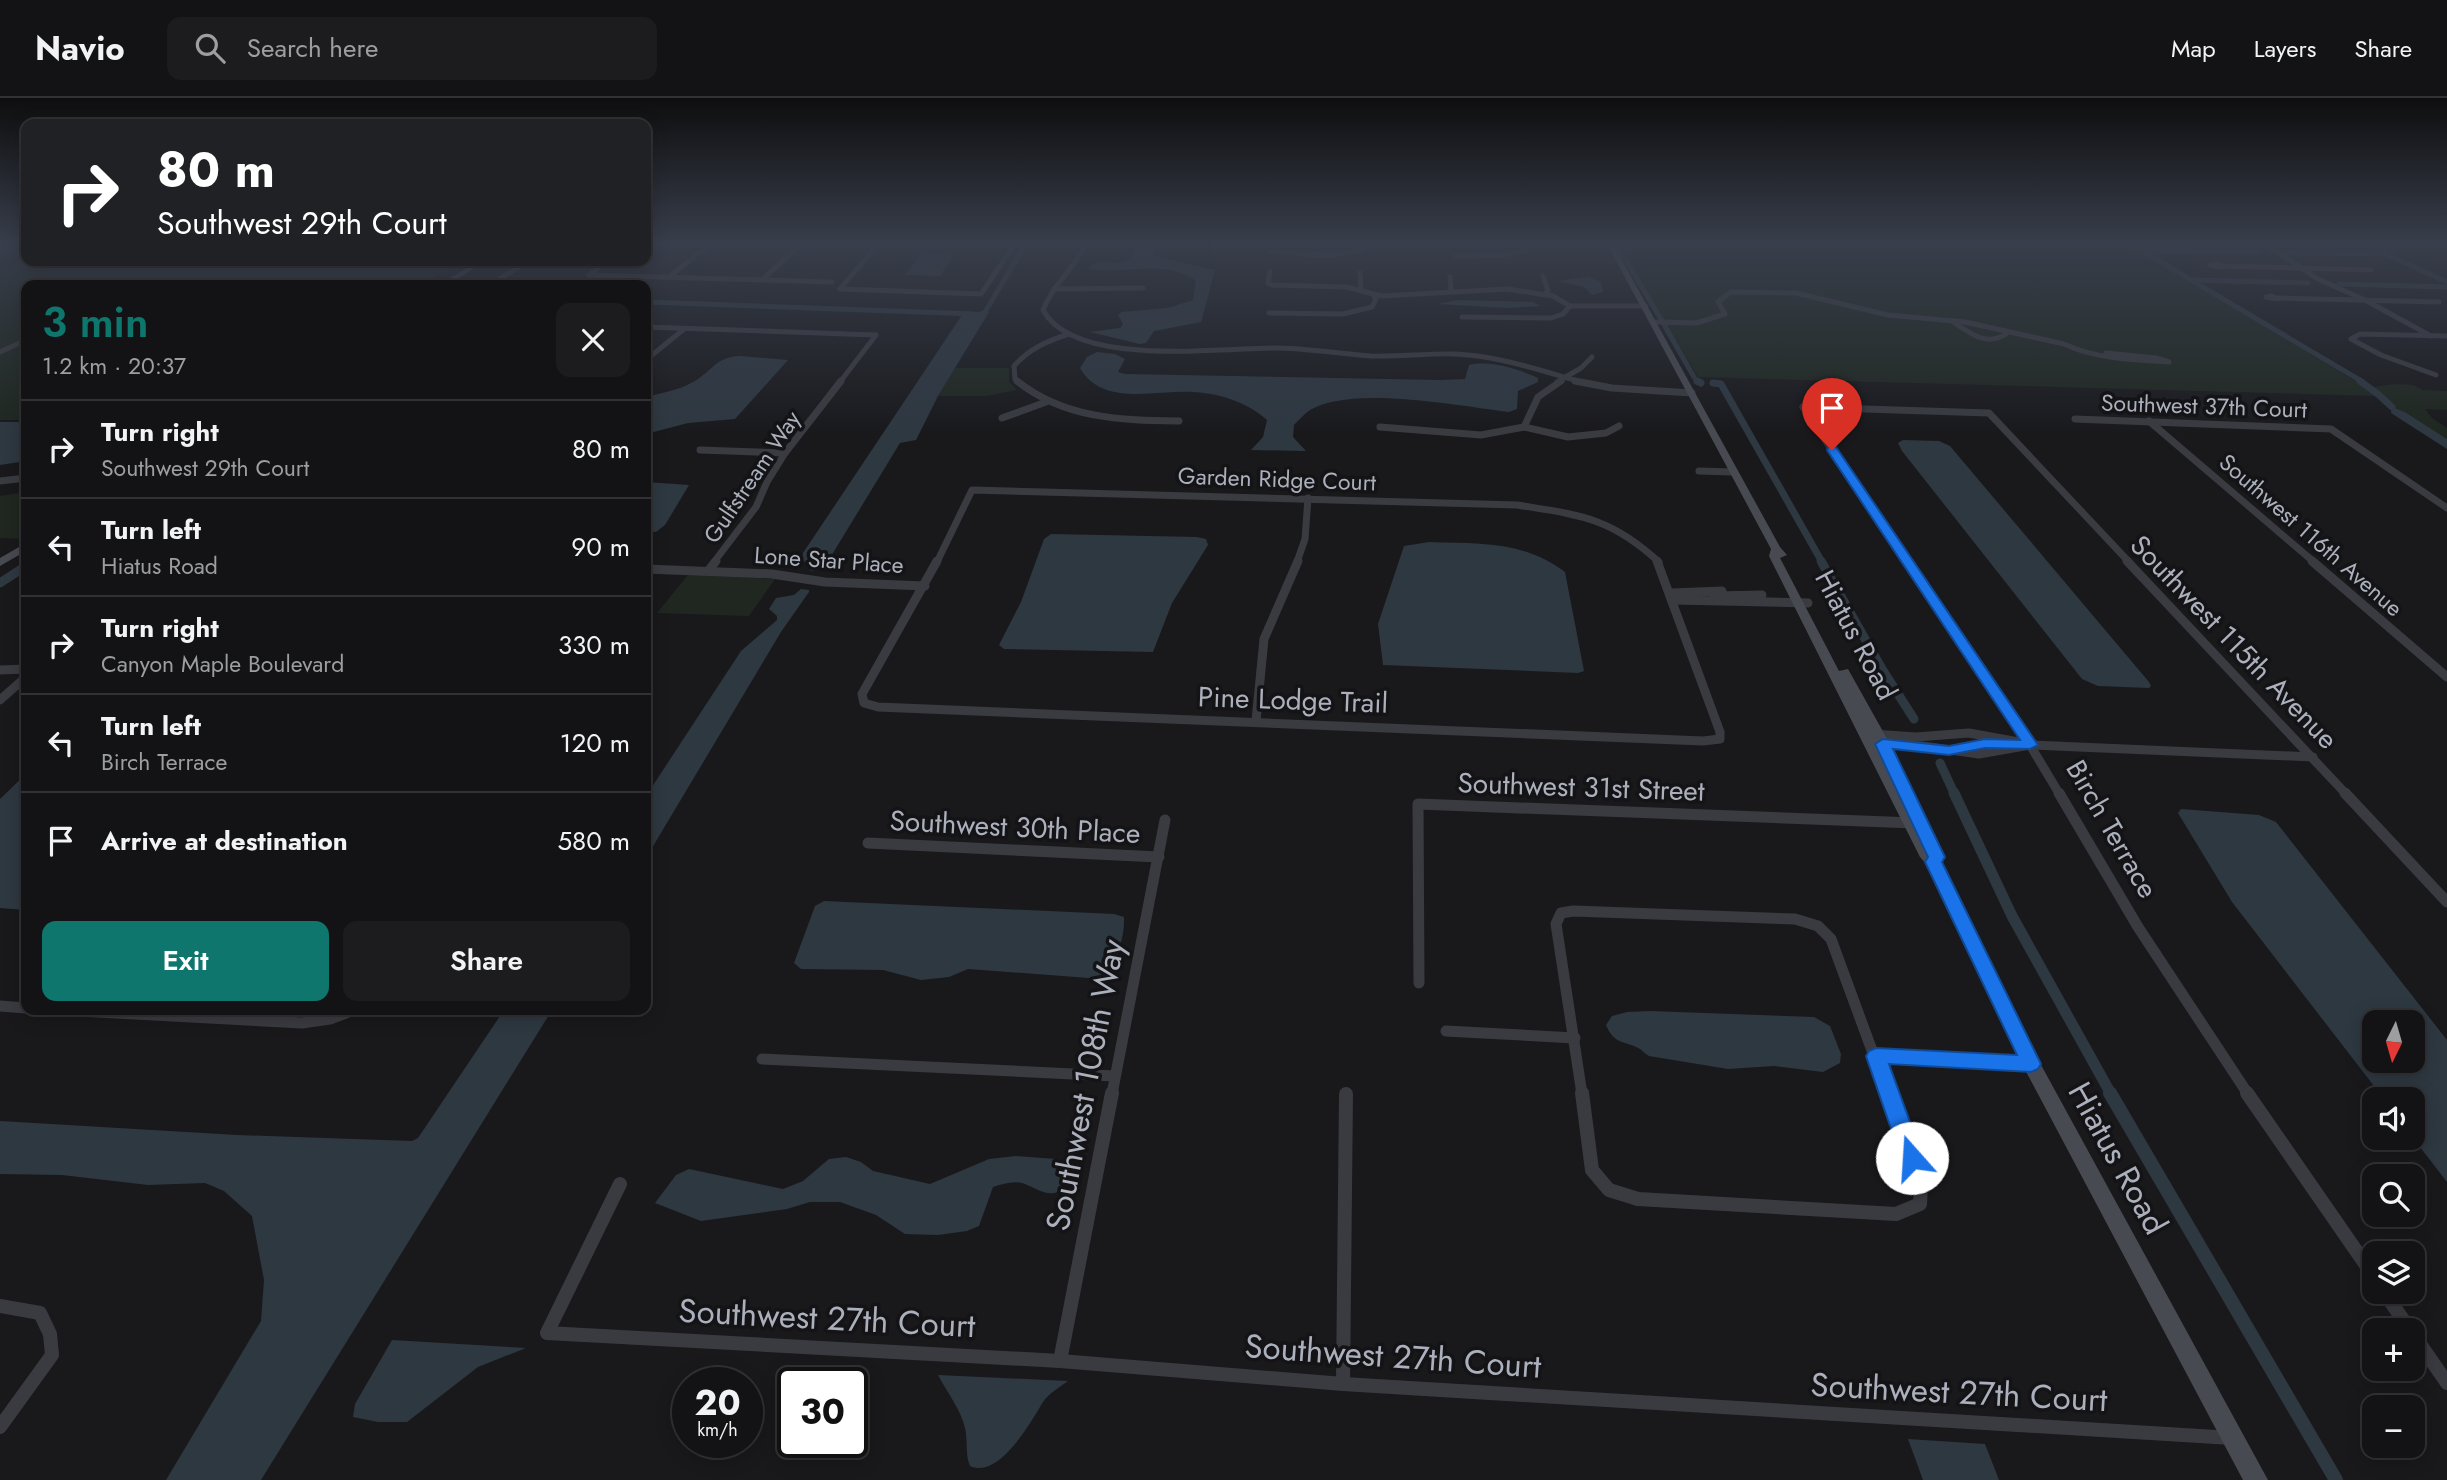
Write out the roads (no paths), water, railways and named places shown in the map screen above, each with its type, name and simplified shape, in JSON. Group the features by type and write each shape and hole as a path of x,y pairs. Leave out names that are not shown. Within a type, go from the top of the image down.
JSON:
{"street":[{"path":"1045,306 1043,310 1050,323 1069,334 1119,349 1157,352 1277,348 1373,356 1477,355 1518,362 1566,378 1634,394 1692,394"},
{"path":"1269,313 1356,313 1372,306"},
{"path":"1462,317 1551,318 1563,314 1570,306"},
{"name":"Hiatus Road","path":"1646,306 1732,472 1776,550 1774,556 1802,599 1915,823 1927,857 1933,862 2031,1064 2236,1438 2256,1480"},
{"path":"1655,322 1696,323 1725,314 1727,312 1722,306"},
{"path":"1852,306 1888,315 1977,324 2006,334 2064,344 2079,351"},
{"path":"2377,306 2431,336"},
{"path":"1951,320 1966,332 1991,341 1998,341 2006,334"},
{"path":"651,327 684,329"},
{"path":"651,356 684,329"},
{"name":"Gulfstream Way","path":"684,329 876,335 785,453 767,482 756,507 708,571"},
{"path":"1069,334 1042,342 1024,353 1014,366 1015,379 1029,393 1046,402 1091,416 1179,421"},
{"path":"2435,375 2381,355 2351,339 2360,334 2447,336"},
{"path":"0,352 21,342"},
{"path":"2064,354 2079,351 2156,358 2169,362 2132,360 2106,354"},
{"path":"1524,427 1531,419 1533,403 1542,393 1588,364 1592,357"},
{"path":"1612,388 1692,394"},
{"path":"1002,418 1046,402"},
{"name":"Southwest 115th Avenue","path":"1803,407 1989,413 2180,620 2313,757 2447,902"},
{"name":"Birch Terrace","path":"1803,407 2025,745 2138,927 2241,1084 2362,1259"},
{"name":"Southwest 37th Court","path":"2075,419 2331,429 2447,508"},
{"name":"Southwest 116th Avenue","path":"2149,421 2447,677"},
{"path":"1380,427 1481,435 1524,427 1568,436 1606,433 1619,426"},
{"path":"700,450 785,453"},
{"path":"1699,471 1732,472"},
{"path":"0,481 21,479"},
{"name":"Garden Ridge Court","path":"925,586 972,489 1517,505 1580,515 1626,534 1647,549 1659,562 1720,732 1720,739"},
{"path":"1256,721 1264,639 1305,539 1308,498"},
{"path":"0,562 21,549"},
{"path":"0,571 21,558"},
{"name":"Lone Star Place","path":"651,569 772,574 839,583 925,586"},
{"name":"Pine Lodge Trail","path":"925,586 862,694 864,703 878,706 1703,741 1720,739"},
{"path":"1719,597 1761,595 1802,599"},
{"path":"1673,597 1802,599"},
{"path":"0,670 21,669"},
{"path":"0,699 21,681"},
{"path":"1873,739 1975,734 2025,745"},
{"path":"1975,734 1985,744"},
{"path":"1873,739 1979,754 2025,745"},
{"path":"1949,750 1985,744 2313,757"},
{"name":"Southwest 31st Street","path":"1419,983 1418,804 1915,823"},
{"name":"Southwest 108th Way","path":"1060,1361 1165,820"},
{"name":"Southwest 30th Place","path":"868,843 1159,857"},
{"path":"1573,911 1795,919 1818,926 1831,939 1876,1056 1921,1184 1920,1204 1896,1214 1638,1199 1609,1190 1592,1170 1575,1038 1556,924 1562,913 1573,911"},
{"path":"0,1006 21,1008"},
{"path":"153,1015 302,1023 342,1015"},
{"path":"1447,1031 1575,1038"},
{"path":"1876,1056 2031,1064"},
{"path":"762,1059 1114,1076"},
{"path":"1343,1384 1346,1094"},
{"name":"Southwest 27th Court","path":"620,1184 547,1333 1060,1361 1343,1384 2236,1438"},
{"path":"0,1306 40,1313 50,1334 52,1355 0,1427"},
{"path":"2425,1351 2447,1384"}],"waterway":[{"path":"769,306 974,314"},
{"path":"975,317 985,312 988,306"},
{"path":"1653,306 1662,321"},
{"path":"2236,306 2363,382"},
{"path":"1663,323 1694,377"},
{"path":"1696,380 1700,382"},
{"path":"1697,381 1701,383"},
{"path":"2360,381 2379,395"},
{"path":"1713,383 1721,384 1822,562"},
{"path":"2381,397 2392,407"},
{"path":"1821,561 1882,669 1914,719"},
{"path":"0,583 21,569"},
{"path":"1940,763 1955,795"},
{"path":"1954,793 2012,916 2111,1094"},
{"path":"2110,1093 2336,1480"}]}
